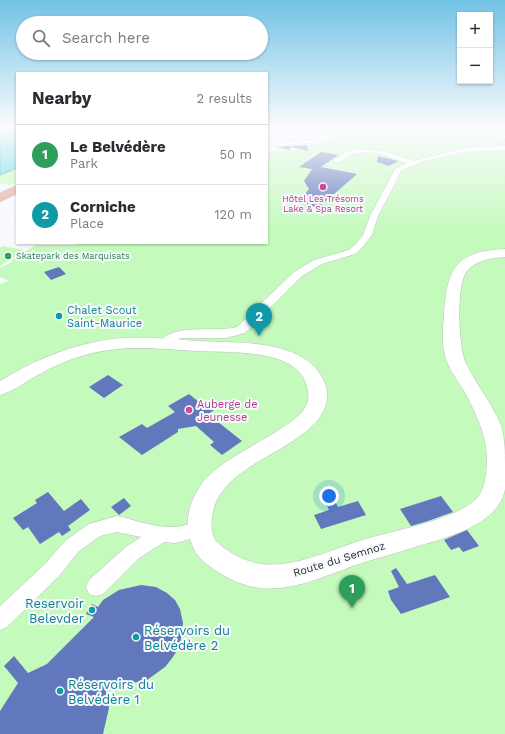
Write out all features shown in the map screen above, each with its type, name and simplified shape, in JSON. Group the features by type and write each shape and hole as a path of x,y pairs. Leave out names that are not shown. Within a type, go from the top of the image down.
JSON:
{"main road":[{"path":"0,198 16,190"},
{"name":"Route du Semnoz","path":"0,390 36,368 67,355 118,343 165,343 250,349 278,354 299,362 307,368 313,376 317,386 318,395 314,412 308,420 236,465 215,483 207,494 202,506 199,517 199,530 202,540 209,551 229,566 240,572 255,576 274,577 313,569 451,525 474,514 484,506 492,496 500,475 501,451 499,433 494,421 455,359 451,343 453,293 457,276 465,266 482,256 505,253"}],"street":[{"path":"165,343 174,336 180,334 226,334 241,330 309,266 326,259 352,252 368,235 374,216 396,172 399,169 416,162"},
{"path":"0,620 52,570 72,546 95,529 117,524 162,534 175,535 199,530"},
{"path":"96,587 133,552 162,534"}],"green space":[{"path":"268,162 505,162 505,734 0,734 0,284 9,281 0,277 0,268 12,262 13,259 35,245 268,244"},
{"path":"16,168 16,182 11,185 0,183 0,175"},
{"name":"Skatepark des Marquisats","path":"2,246 25,250 0,266 0,248"}],"water":[{"path":"0,162 16,162 16,168 0,175"}],"building":[{"path":"306,162 328,162 321,167 357,174 318,208 302,202 314,197 304,195 309,189 304,181 312,169 299,167"},
{"path":"378,162 396,162 389,166"},
{"path":"59,267 66,274 51,280 44,272"},
{"path":"108,375 123,385 104,398 89,387"},
{"path":"189,394 204,406 208,403 216,409 208,414 242,441 222,455 210,445 214,442 196,426 178,429 178,432 142,455 119,437 142,424 147,428 175,412 168,406"},
{"path":"48,492 64,511 81,499 90,510 68,526 71,530 62,536 59,532 40,544 28,527 23,530 13,518 37,503 35,500"},
{"path":"441,496 453,512 411,526 400,509"},
{"path":"124,498 131,506 119,515 111,507"},
{"path":"334,499 338,507 358,501 366,515 321,529 314,515 329,510 325,501"},
{"path":"467,530 479,546 463,552 459,547 451,550 444,540"},
{"path":"396,568 407,584 435,575 450,597 401,614 391,600 388,591 399,587 391,571"},
{"path":"141,585 156,587 167,593 175,600 180,609 183,623 180,645 165,667 147,680 128,684 103,682 108,698 109,708 103,734 0,734 0,711 18,683 4,666 14,656 28,673 47,664 94,617 86,614 92,604 98,607 103,600 119,590"}],"place":[{"name":"Hôtel Les Trésoms Lake & Spa Resort","path":"323,187"},
{"name":"Skatepark des Marquisats","path":"8,256"},
{"name":"Chalet Scout Saint-Maurice","path":"59,316"},
{"name":"Corniche","path":"259,336"},
{"name":"Auberge de Jeunesse","path":"189,410"},
{"name":"Le Belvédère","path":"352,608"},
{"name":"Reservoir Belevder","path":"92,610"},
{"name":"Réservoirs du Belvédère 2","path":"136,637"},
{"name":"Réservoirs du Belvédère 1","path":"60,691"}]}
